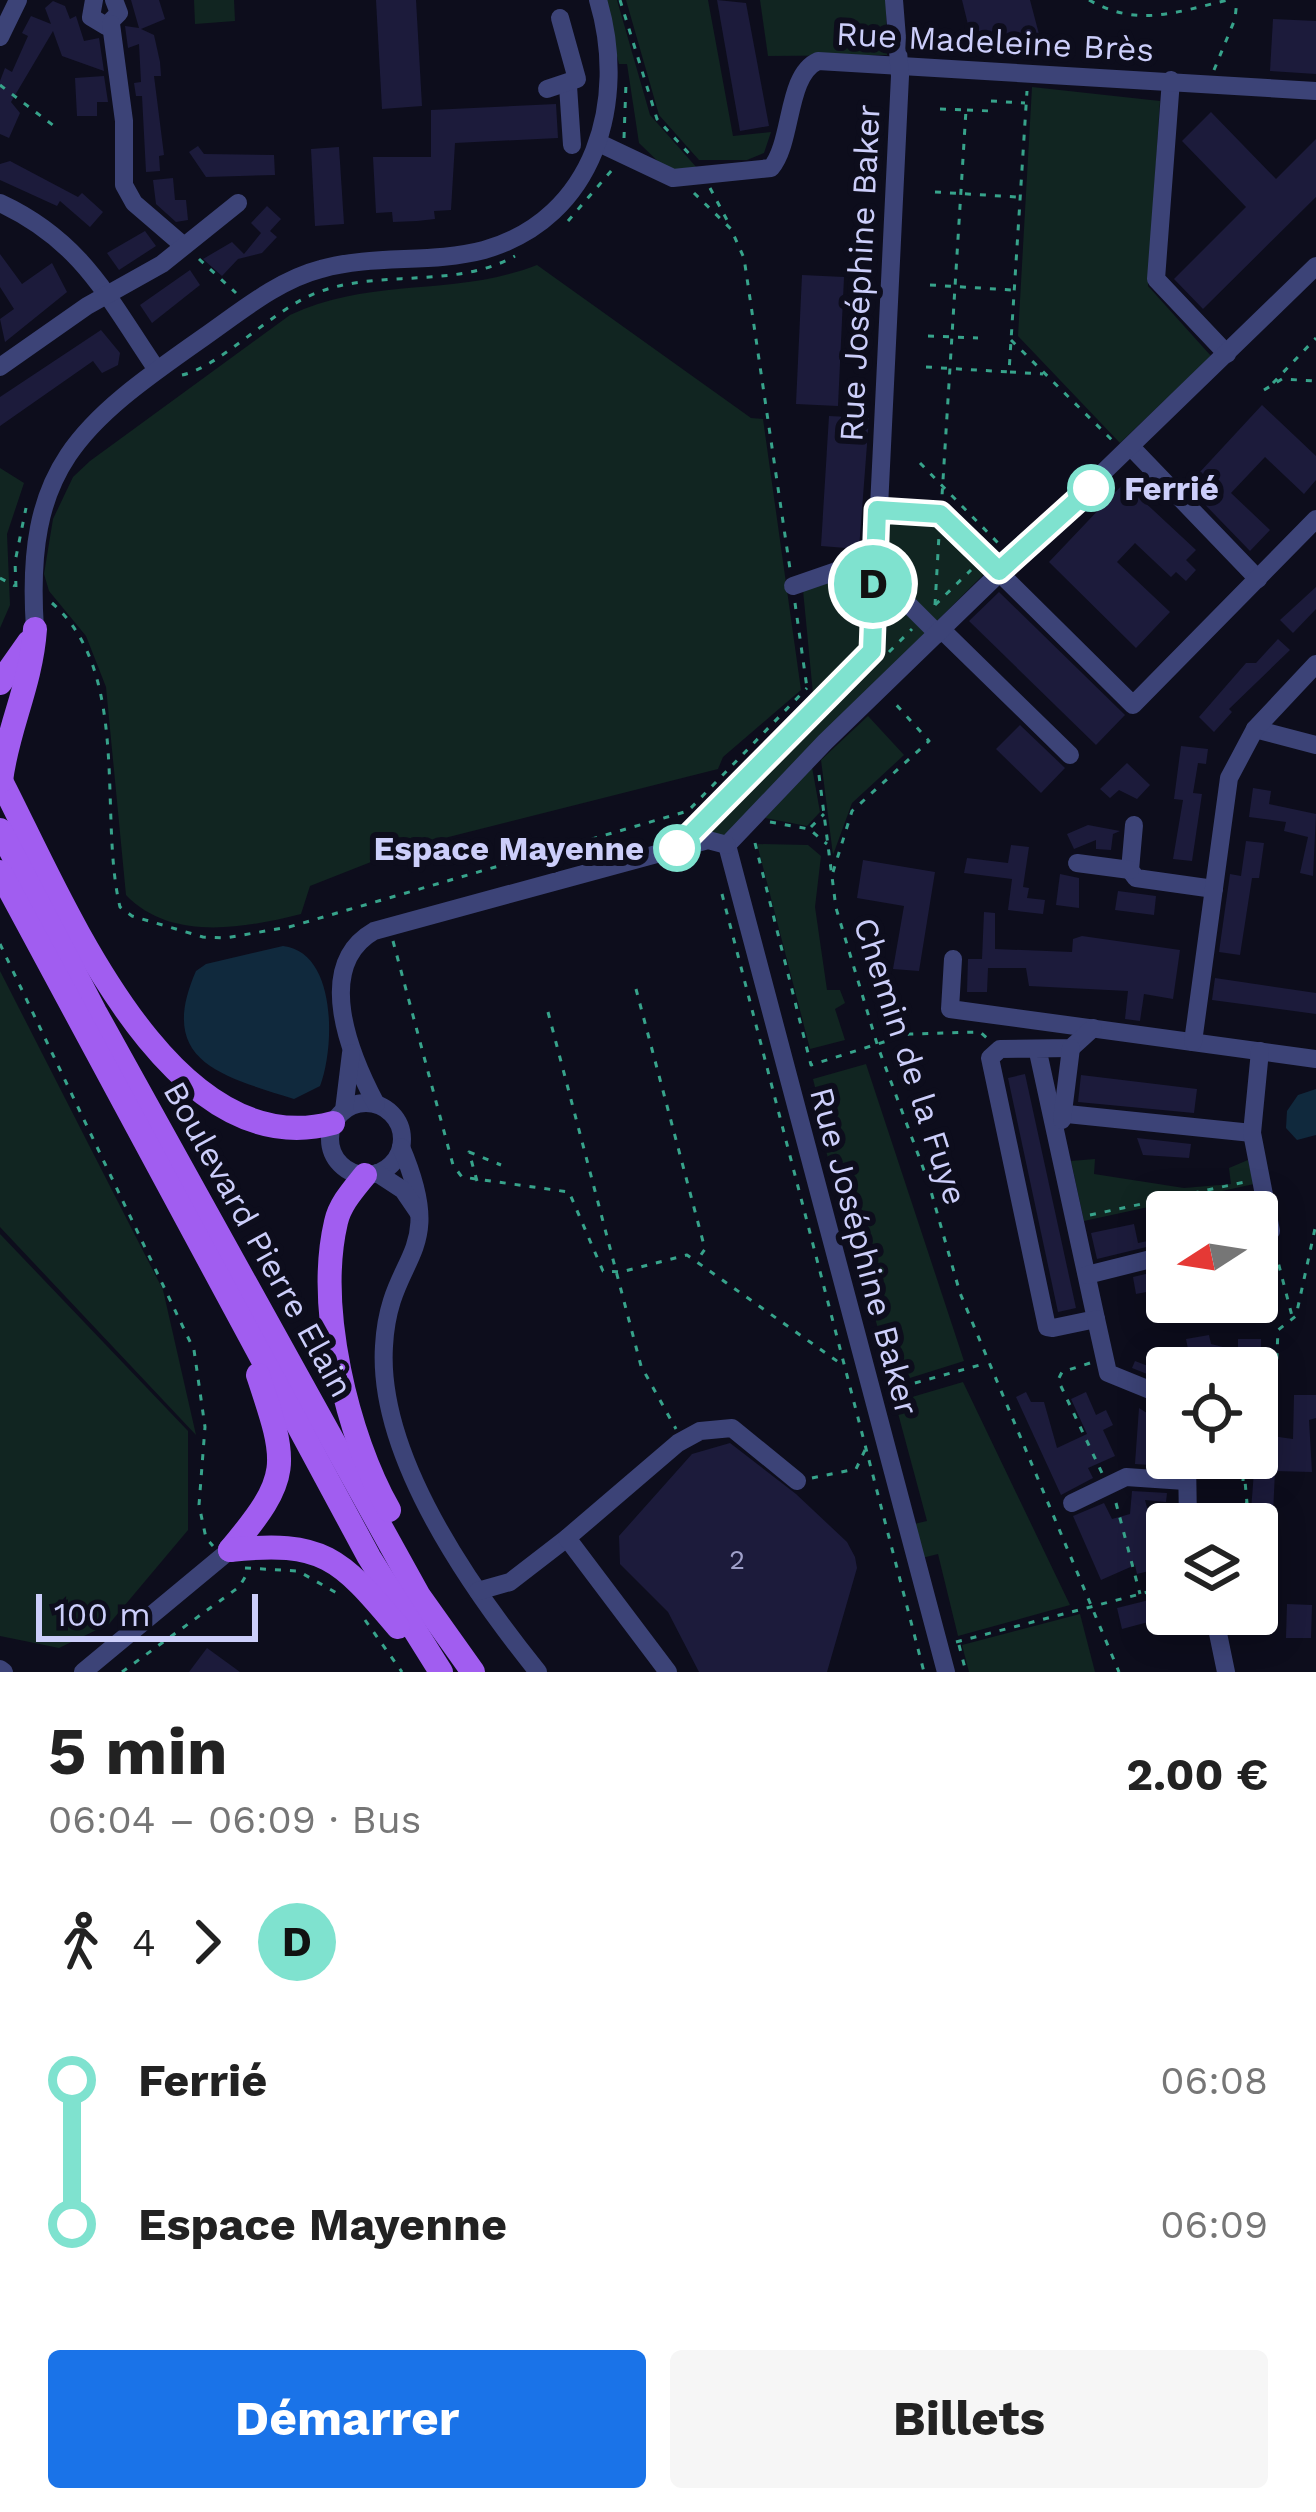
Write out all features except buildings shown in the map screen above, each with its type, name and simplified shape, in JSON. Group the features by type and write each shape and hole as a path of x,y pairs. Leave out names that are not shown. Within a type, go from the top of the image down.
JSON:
{"main road":[{"path":"0,683 18,665 35,629"},
{"path":"35,629 31,677 1,780 141,1036 187,1080 244,1116 300,1129 339,1116"},
{"name":"Boulevard Pierre Elain","path":"0,830 95,1012 408,1575 473,1672"},
{"name":"Boulevard Pierre Elain","path":"0,872 369,1557 439,1672"},
{"path":"371,1174 336,1221 330,1297 355,1435 382,1498 485,1672"},
{"path":"227,1554 269,1503 282,1469 277,1432 235,1308"},
{"path":"227,1554 283,1544 330,1555 357,1578 439,1672"}],"street":[{"path":"0,38 18,0"},
{"path":"114,0 119,13 111,24 126,141 121,171 134,203 184,245"},
{"path":"35,629 35,528 66,454 91,424 157,370 268,292 317,270 483,250 518,236 569,195 599,143 612,73 598,0"},
{"name":"Rue Joséphine Baker","path":"677,848 694,819 727,785 872,651 899,76 894,0"},
{"path":"89,1 93,21 111,24"},
{"path":"547,89 568,86 577,79 578,68 560,18"},
{"name":"Rue Madeleine Brès","path":"673,178 771,168 781,155 810,64 895,64 1316,91"},
{"path":"1171,80 1156,279 1227,354"},
{"path":"568,86 572,145"},
{"path":"599,143 673,178"},
{"path":"0,203 40,222 71,247 157,370"},
{"path":"0,368 87,306 110,297 238,203"},
{"path":"538,1672 478,1591 423,1497 394,1423 386,1382 388,1317 424,1221 394,1116 376,1104 351,1048 341,970 357,941 382,929 677,848 708,840 727,844 1124,446 1316,266"},
{"path":"1124,446 1258,579"},
{"path":"877,510 940,514 991,549 1132,705 1316,519"},
{"path":"793,586 874,557 893,589 1070,755"},
{"path":"1193,1042 1229,778 1255,729 1316,664"},
{"path":"1255,729 1316,745"},
{"path":"1134,825 1130,870 1136,878 1214,889"},
{"name":"Rue Joséphine Baker","path":"727,844 946,1672"},
{"path":"1077,863 1130,870"},
{"path":"952,959 950,1009 1316,1059"},
{"path":"1093,1028 1071,1048 1038,1052 1000,1048 990,1058 1047,1327 1096,1319"},
{"path":"351,1048 330,1143 338,1162 403,1190 424,1221"},
{"path":"1061,1121 1071,1048"},
{"path":"1260,1051 1252,1133 1262,1191"},
{"path":"1038,1052 1061,1121 1074,1219 1108,1373 1146,1388"},
{"path":"339,1116 376,1104"},
{"path":"1061,1121 1252,1133"},
{"path":"371,1174 392,1163 401,1147"},
{"path":"1087,1275 1146,1261"},
{"path":"478,1591 510,1582 700,1431 732,1428 797,1481"},
{"path":"1072,1503 1126,1477 1185,1480 1187,1503"},
{"path":"567,1538 668,1672"},
{"path":"83,1672 227,1554"},
{"path":"1222,1635 1226,1672"}],"path":[{"path":"620,0 656,119 704,176 731,230 753,296 810,712"},
{"path":"1089,0 1114,15 1145,20 1226,0"},
{"path":"1209,82 1235,19 1237,0"},
{"path":"1009,372 1028,83"},
{"path":"0,85 54,126"},
{"path":"991,101 1027,104"},
{"path":"940,109 991,111"},
{"path":"935,605 966,110"},
{"path":"673,178 731,230"},
{"path":"935,192 1020,197"},
{"path":"184,245 240,296 227,306"},
{"path":"930,285 1014,290"},
{"path":"928,336 978,338"},
{"path":"1264,390 1316,338"},
{"path":"1011,340 1124,446"},
{"path":"926,367 1045,374"},
{"path":"1273,383 1316,381"},
{"path":"920,464 1007,565"},
{"path":"0,578 16,587 21,524 31,492"},
{"path":"928,613 991,549"},
{"path":"33,596 64,615 84,648 101,701 120,907 132,916 203,937 290,927 694,819 807,688"},
{"path":"832,874 852,811 929,741 882,689"},
{"name":"Chemin de la Fuye","path":"820,748 828,845 847,954 988,1363 1119,1672"},
{"path":"809,829 824,814"},
{"path":"828,845 809,829 759,816 753,847 811,1065 909,1034 980,1032 1000,1048"},
{"path":"718,881 925,1672"},
{"path":"382,899 382,929 453,1165 462,1177 477,1183 569,1192 603,1271 616,1273 687,1255 845,1367"},
{"path":"0,946 194,1350 205,1427 199,1505 206,1538 249,1570 298,1571 325,1582 356,1608 402,1672"},
{"path":"636,988 706,1249 696,1262"},
{"path":"548,1012 641,1366 682,1441"},
{"path":"477,1183 469,1151 501,1165"},
{"path":"1074,1219 1261,1179"},
{"path":"1277,1347 1278,1330 1292,1318 1316,1224"},
{"path":"1278,1275 1292,1318"},
{"path":"1105,1358 1062,1372 1058,1380 1109,1486 1140,1594"},
{"path":"886,1391 988,1363"},
{"path":"797,1481 853,1469"},
{"path":"1244,1479 1247,1503"},
{"path":"122,1672 238,1587 249,1570"},
{"path":"937,1639 958,1643 1146,1592"},
{"path":"958,1643 966,1672"}],"green space":[{"path":"194,0 234,0 235,21 195,24"},
{"path":"603,0 617,0 650,115 697,168 667,170 639,143 627,64 619,64"},
{"path":"626,0 708,0 733,136 771,132 764,153 747,160 699,160 659,115"},
{"path":"760,0 886,0 887,55 768,56"},
{"path":"1032,87 1160,101 1148,286 1211,356 1120,443 1018,336"},
{"path":"537,265 751,418 763,419 801,690 723,757 718,769 409,847 310,886 301,914 256,924 209,927 164,920 144,910 126,895 106,687 86,636 49,591 44,574 53,519 73,477 290,315 352,295 474,281"},
{"path":"0,468 24,483 7,534 10,605 0,628"},
{"path":"886,517 938,520 988,570 935,623 895,577 887,552"},
{"path":"868,571 863,649 813,694 803,590"},
{"path":"881,586 927,633 725,835 711,839 708,829 877,654"},
{"path":"868,716 904,755 852,803 833,855 821,760"},
{"path":"812,767 820,812 807,826 765,818"},
{"path":"757,844 808,845 821,856 815,907 827,990 840,990 845,1003 835,1009 845,1040 810,1049"},
{"path":"0,971 163,1290 196,1435 0,1227"},
{"path":"866,1064 964,1361 894,1383 814,1110 820,1107 813,1079"},
{"path":"1095,1159 1094,1174 1184,1188 1231,1184 1229,1168 1248,1160 1254,1184 1222,1191 1146,1191 1146,1208 1084,1221 1071,1161"},
{"path":"0,1234 188,1431 188,1530 109,1624 59,1648 0,1636"},
{"path":"963,1382 1070,1605 958,1636 938,1554 922,1558 914,1524 927,1521 895,1402"},
{"path":"1080,1614 1095,1672 969,1672 962,1645"}],"water":[{"path":"283,946 301,952 314,965 329,1026 320,1086 294,1099 221,1072 190,1045 184,1026 196,971 206,964"},
{"path":"1316,1089 1316,1135 1297,1140 1286,1128 1287,1111 1298,1095"}],"bus line":[{"name":"D","path":"677,848 872,651 877,510 940,514 999,571 1091,488"}],"place":[{"name":"Ferrié","path":"1091,488"},
{"name":"Espace Mayenne","path":"677,848"}]}
